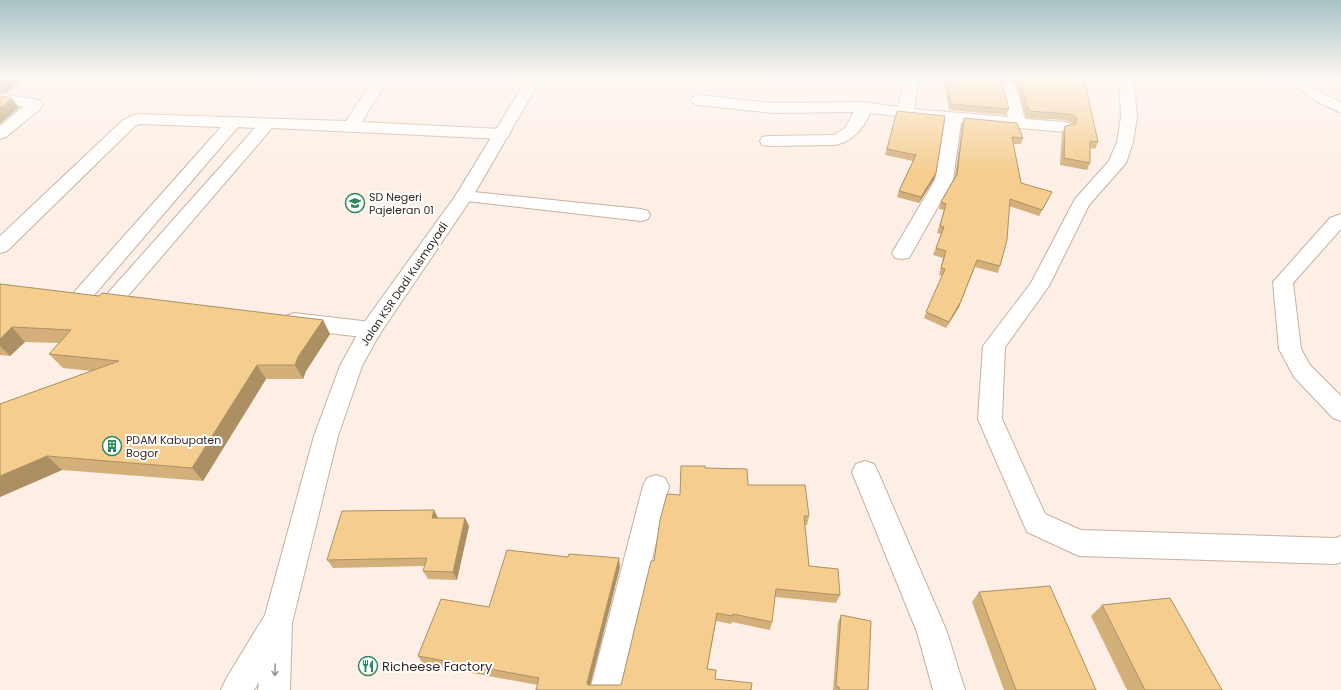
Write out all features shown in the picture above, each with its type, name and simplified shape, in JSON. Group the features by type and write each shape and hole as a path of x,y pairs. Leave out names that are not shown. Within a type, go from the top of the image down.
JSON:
{"street":[{"path":"0,134 30,109"},
{"path":"351,126 362,109"},
{"name":"Jalan KSR Dadi Kusmayadi","path":"274,690 277,623 326,436 352,366 371,330 464,196 516,109"},
{"path":"768,141 836,140 842,138 848,135 857,125 863,109"},
{"path":"879,109 905,113 1065,127"},
{"path":"1014,109 1018,123"},
{"path":"1128,109 1129,117 1125,142 1117,163 1081,203 1039,286 994,346 990,419 1036,523 1079,543 1336,551 1341,549"},
{"path":"902,253 944,180 954,117"},
{"path":"0,248 131,121 145,119 268,123 502,134"},
{"path":"83,295 234,122"},
{"path":"114,299 268,123"},
{"path":"464,196 641,216"},
{"path":"1341,220 1337,222 1283,282 1290,349 1302,371 1341,411"},
{"path":"60,293 138,302"},
{"path":"272,318 371,330"},
{"path":"866,472 932,632 948,690"},
{"path":"606,690 656,486"},
{"name":"Jalan KSR Dadi Kusmayadi","path":"237,690 277,623"}],"building":[{"path":"1028,109 1091,109 1098,142 1090,141 1090,163 1064,158 1065,126 1075,124 1077,119 1075,116 1068,114 1029,111"},
{"path":"897,111 945,116 936,173 921,197 899,191 916,155 887,149"},
{"path":"964,118 1017,123 1023,138 1012,137 1021,183 1052,192 1042,210 1010,199 1007,240 1000,266 977,260 961,301 949,322 926,312 945,269 941,268 946,251 936,248 944,227 940,226 946,204 941,202 957,174"},
{"path":"0,284 99,296 102,293 323,320 298,357 295,365 257,365 192,468 47,456 0,476 0,404 119,361 49,354 71,330 12,327 0,339"},
{"path":"681,466 747,469 748,485 805,485 809,516 804,516 809,566 838,569 840,595 776,589 772,622 733,614 732,616 717,613 707,669 716,670 715,679 752,683 751,690 536,690 539,678 418,656 441,599 489,607 507,550 568,557 569,554 619,558 587,683 588,685 621,685 651,561 654,561 660,520 667,494 680,495"},
{"path":"434,510 432,518 465,518 453,572 423,571 427,558 327,560 342,511"},
{"path":"1050,586 1096,690 1016,690 979,592"},
{"path":"1170,598 1222,690 1145,690 1102,605"},
{"path":"841,615 871,621 868,690 839,690 839,687 836,686"}],"place":[{"name":"SD Negeri Pajeleran 01","path":"355,203"},
{"name":"PDAM Kabupaten Bogor","path":"112,446"},
{"name":"Richeese Factory","path":"368,666"}]}
